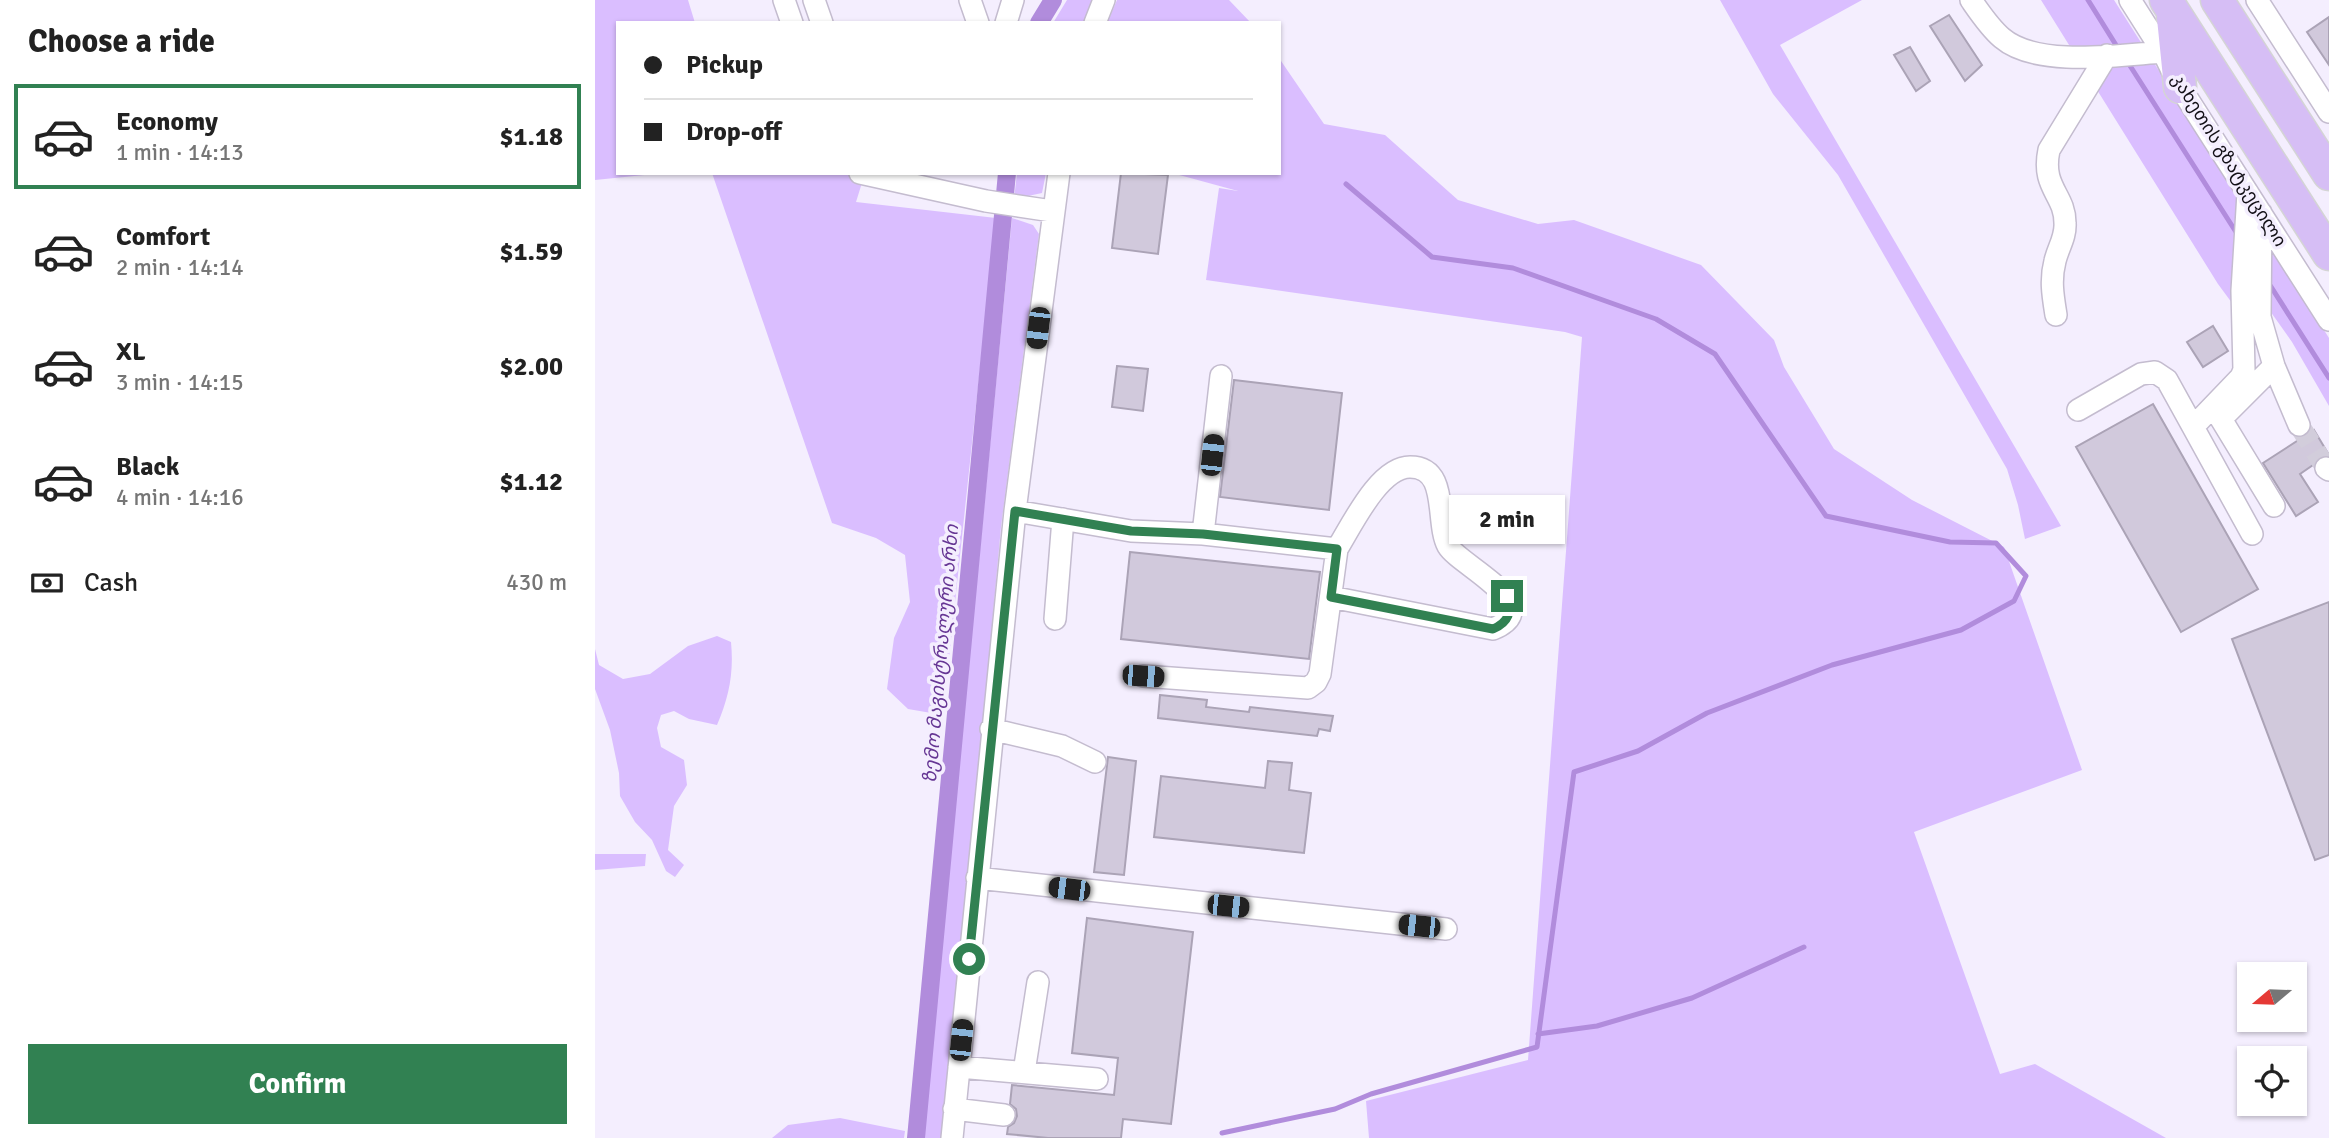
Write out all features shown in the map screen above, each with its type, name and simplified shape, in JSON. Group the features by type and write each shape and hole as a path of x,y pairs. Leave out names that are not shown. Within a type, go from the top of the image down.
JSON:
{"highway":[{"path":"2217,0 2329,174"},
{"path":"2169,5 2181,87"},
{"name":"კახეთის გზატკეცილი","path":"2169,5 2329,254"}],"street":[{"path":"784,0 791,21"},
{"path":"814,0 821,21"},
{"path":"970,0 977,21"},
{"path":"1007,21 1013,0"},
{"path":"1096,21 1104,0"},
{"path":"1971,0 2003,39 2026,52 2053,57 2163,52"},
{"name":"კახეთის გზატკეცილი","path":"2130,0 2163,52 2181,87 2329,320"},
{"path":"2257,0 2329,112"},
{"path":"2056,315 2051,285 2066,222 2060,202 2050,184 2046,166 2049,150 2107,55"},
{"path":"877,175 954,183 986,201 1043,210"},
{"path":"951,1138 1043,210 1058,175"},
{"path":"2193,427 2241,377 2244,370 2242,291 2248,193"},
{"path":"2261,213 2260,317 2274,366 2299,425"},
{"path":"2274,366 2221,419 2274,506"},
{"path":"2078,410 2141,374 2155,372 2167,380 2252,534"},
{"path":"1203,534 1221,376"},
{"path":"1143,676 1308,688 1316,682 1337,549 1380,482 1395,470 1410,467 1426,471 1437,485 1447,544 1453,553 1499,588 1507,596 1510,607 1509,617 1502,625 1493,629 1331,597"},
{"path":"1015,511 1131,531 1203,534 1337,549"},
{"path":"1055,619 1063,519"},
{"path":"991,729 1062,746 1095,762"},
{"path":"977,878 1446,929"},
{"path":"1024,1072 1038,982"},
{"path":"959,1067 1097,1079"},
{"path":"954,1109 1004,1115"}],"shaded area":[{"path":"595,0 688,0 694,21 616,21 616,175 644,175 595,180"},
{"path":"1067,0 1099,0 1090,21 1054,21"},
{"path":"1117,0 1229,0 1249,21 1108,21"},
{"path":"1720,0 1862,0 1780,45 2061,526 2025,539 2007,469 1838,175 1773,94"},
{"path":"2041,0 2114,0 2329,338 2329,406 2292,342 2243,273 2232,303 2218,284"},
{"path":"1281,61 1324,124 1385,135 1458,200 1538,224 1574,220 1701,265 1774,340 1784,367 1834,449 1912,500 2004,547 2082,770 1914,832 2000,1074 2035,1064 2166,1138 1369,1138 1366,1101 1528,1060 1582,337 1565,332 1206,280 1219,188 1238,191 1179,175 1281,175"},
{"path":"713,175 864,175 856,202 996,218 943,715 908,709 887,689 894,638 910,602 905,555 876,538 832,523"},
{"path":"1017,175 1046,175 1042,193 1014,199"},
{"path":"1012,218 1033,225 1039,234 1001,527 951,1073 942,1138 923,1138"},
{"path":"717,636 731,642 732,664 725,705 717,725 689,719 674,711 661,715 657,728 661,747 684,760 687,785 674,806 668,850 684,865 675,877 666,871 652,840 635,822 620,796 619,773 610,730 595,689 595,649 599,665 623,679 650,674 688,646"},
{"path":"595,854 646,854 645,866 595,870"},
{"path":"840,1118 905,1131 904,1138 772,1138 788,1125"}],"building":[{"path":"1949,15 1982,65 1965,81 1930,26"},
{"path":"2329,17 2329,65 2307,32"},
{"path":"1910,47 1930,81 1916,91 1894,55"},
{"path":"1121,175 1168,175 1158,254 1112,248"},
{"path":"2213,326 2228,351 2203,367 2187,342"},
{"path":"1117,366 1148,369 1143,411 1112,407"},
{"path":"1234,380 1342,393 1329,510 1220,497"},
{"path":"2153,404 2258,589 2181,632 2076,447"},
{"path":"2314,430 2329,455 2320,457 2300,474 2318,502 2296,516 2263,463"},
{"path":"1130,552 1320,572 1309,659 1121,639"},
{"path":"2329,602 2329,855 2315,860 2232,639"},
{"path":"1160,695 1207,700 1206,707 1249,712 1250,707 1333,716 1330,731 1319,729 1317,736 1158,718"},
{"path":"1108,757 1136,761 1124,875 1094,872"},
{"path":"1268,761 1292,763 1289,790 1311,793 1304,853 1154,837 1161,776 1265,788"},
{"path":"1087,918 1193,932 1171,1124 1123,1119 1121,1138 1048,1138 1007,1134 1008,1127 1014,1123 1017,1116 1016,1109 1010,1104 1012,1085 1114,1095 1118,1058 1072,1053"}],"waterway":[{"name":"ზემო მაგისტრალური არხი","path":"1040,21 1053,0"},
{"path":"2088,0 2116,45"},
{"path":"2127,61 2236,232"},
{"name":"ზემო მაგისტრალური არხი","path":"916,1138 1007,175"},
{"path":"1222,1133 1335,1109 1371,1094 1537,1047 1574,772 1638,751 1707,713 1832,665 1961,630 2014,601 2026,576 1996,543 1950,542 1826,516 1715,354 1656,319 1513,268 1432,257 1346,184"},
{"path":"2268,282 2329,378"},
{"path":"1538,1034 1597,1026 1692,998 1804,947"}],"tunnel":[{"path":"2299,425 2326,468"}],"route":[{"path":"969,959 1015,511 1131,531 1203,534 1337,549 1331,597 1493,629 1502,625 1509,617 1507,596"}]}
